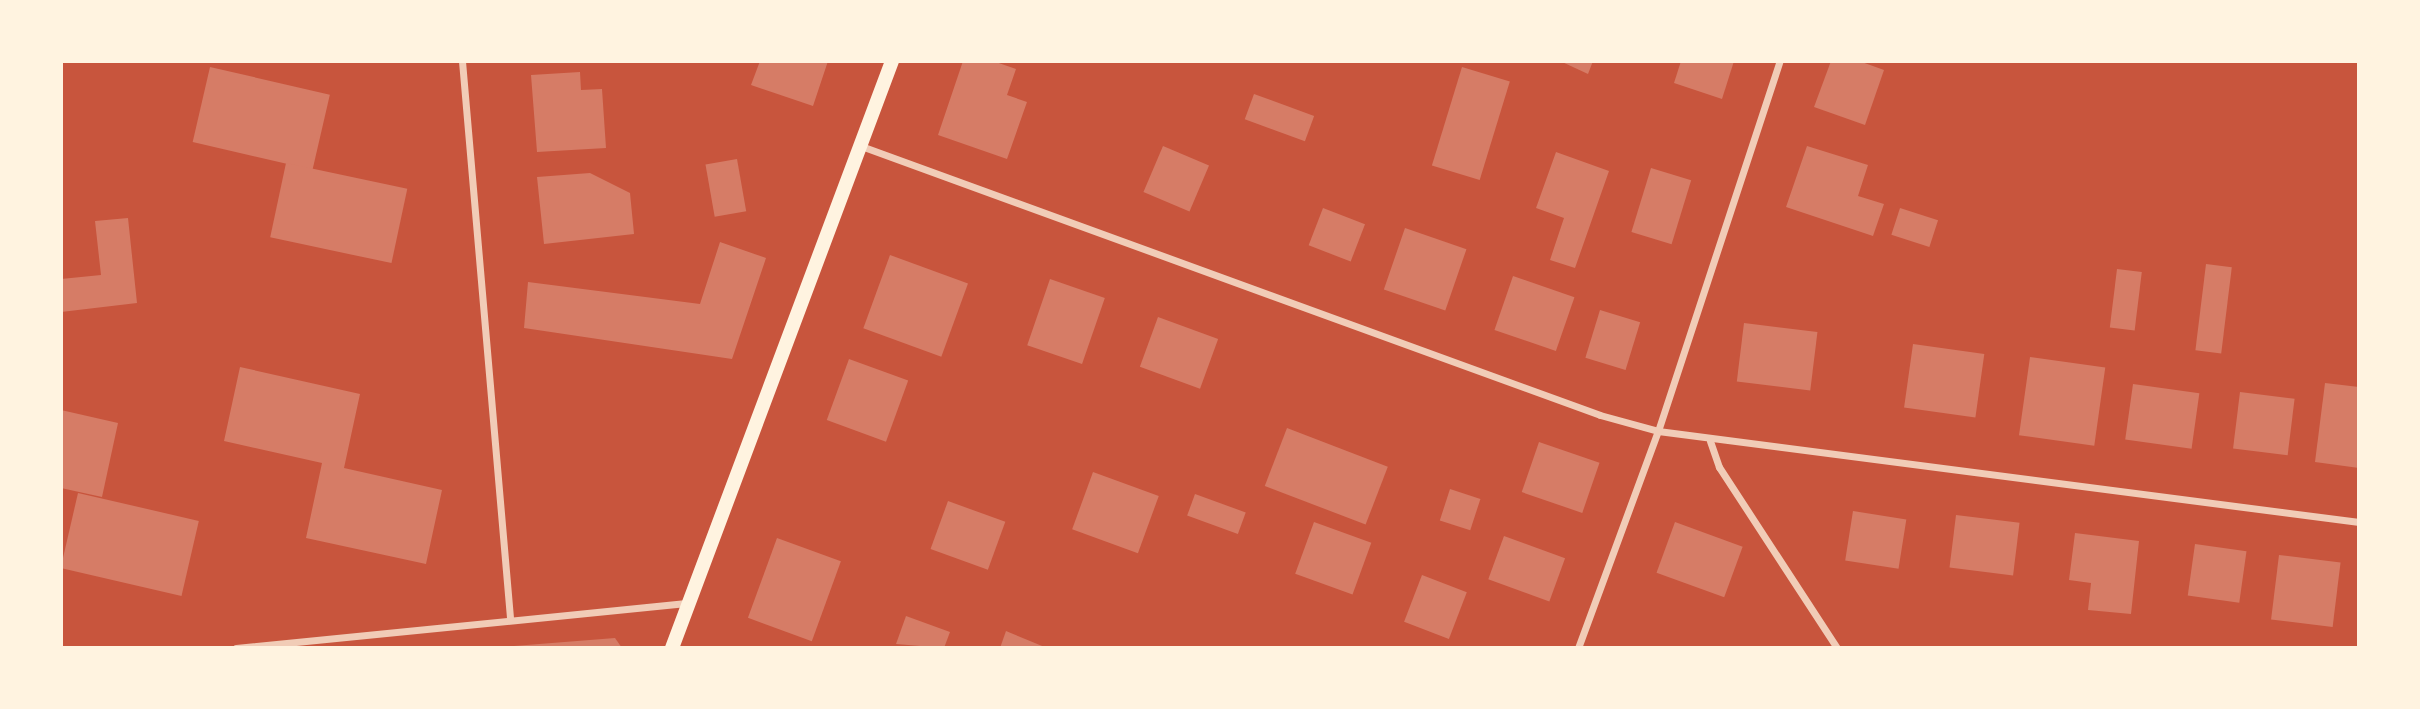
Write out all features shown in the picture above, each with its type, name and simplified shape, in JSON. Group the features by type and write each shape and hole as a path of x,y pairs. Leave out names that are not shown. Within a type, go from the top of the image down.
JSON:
{"main road":[{"path":"672,648 892,61"}],"street":[{"path":"462,61 510,618"},
{"path":"1578,648 1658,431 1780,61"},
{"path":"860,146 1600,415 1658,431 1710,441 2359,522"},
{"path":"1710,441 1719,467 1838,648"},
{"path":"236,648 510,618 689,603"}],"building":[{"path":"760,61 828,61 813,106 751,85"},
{"path":"963,61 993,61 1016,69 1007,95 1027,102 1007,159 938,135"},
{"path":"1560,61 1593,61 1588,74"},
{"path":"1681,61 1734,61 1722,99 1674,83"},
{"path":"1831,61 1859,61 1884,70 1865,125 1814,107"},
{"path":"210,67 330,95 313,170 193,142"},
{"path":"1462,67 1510,82 1480,180 1432,165"},
{"path":"580,72 581,90 602,89 606,148 537,152 531,75"},
{"path":"1254,94 1314,116 1305,141 1245,119"},
{"path":"1163,146 1209,166 1189,212 1143,192"},
{"path":"1807,146 1868,165 1858,196 1884,204 1873,236 1786,207"},
{"path":"1556,152 1609,171 1575,268 1550,260 1564,218 1536,208"},
{"path":"737,159 746,211 715,217 705,165"},
{"path":"286,163 407,189 391,263 270,237"},
{"path":"1651,168 1691,180 1672,244 1631,232"},
{"path":"590,173 630,193 634,234 544,244 537,177"},
{"path":"1323,208 1365,224 1351,261 1309,245"},
{"path":"1900,208 1938,220 1929,247 1891,235"},
{"path":"128,218 137,303 61,312 61,279 101,275 95,221"},
{"path":"1405,228 1466,249 1445,311 1384,289"},
{"path":"720,242 766,258 732,359 524,328 528,282 700,304"},
{"path":"890,255 968,283 941,357 863,328"},
{"path":"2206,264 2232,267 2221,354 2195,350"},
{"path":"2117,269 2142,272 2135,331 2110,328"},
{"path":"1513,276 1574,297 1556,351 1494,330"},
{"path":"1050,279 1105,298 1082,364 1027,345"},
{"path":"1600,310 1640,322 1626,370 1585,358"},
{"path":"1158,317 1218,339 1200,389 1140,367"},
{"path":"1744,323 1817,332 1810,391 1737,382"},
{"path":"1913,344 1984,354 1975,417 1904,407"},
{"path":"2030,357 2105,368 2094,446 2019,435"},
{"path":"849,359 908,381 886,442 827,420"},
{"path":"240,367 360,394 344,468 442,490 426,564 306,538 322,463 224,441"},
{"path":"2325,383 2359,387 2359,468 2315,462"},
{"path":"2133,384 2199,393 2192,449 2125,439"},
{"path":"2240,392 2295,399 2288,455 2233,449"},
{"path":"61,410 118,423 102,497 61,488"},
{"path":"1287,428 1388,467 1366,525 1265,486"},
{"path":"1539,442 1600,463 1582,513 1522,492"},
{"path":"1093,472 1159,496 1138,553 1072,529"},
{"path":"1450,489 1480,499 1470,530 1440,520"},
{"path":"78,493 199,521 182,596 61,568"},
{"path":"1195,494 1246,512 1238,534 1187,516"},
{"path":"948,501 1005,522 988,570 931,549"},
{"path":"1853,511 1906,519 1899,569 1845,560"},
{"path":"1956,515 2020,523 2013,575 1950,568"},
{"path":"1314,522 1371,543 1353,595 1295,574"},
{"path":"1675,522 1743,547 1724,597 1657,573"},
{"path":"2075,533 2139,541 2131,614 2088,610 2091,583 2069,580"},
{"path":"1504,536 1565,558 1549,601 1488,579"},
{"path":"777,538 841,561 812,641 748,618"},
{"path":"2195,544 2246,551 2239,603 2188,595"},
{"path":"2279,555 2341,563 2333,627 2271,620"},
{"path":"1422,575 1467,592 1449,639 1404,622"},
{"path":"906,616 950,632 944,648 896,644"},
{"path":"1006,631 1047,648 1000,648"},
{"path":"615,638 622,648 514,648 514,646"}]}
